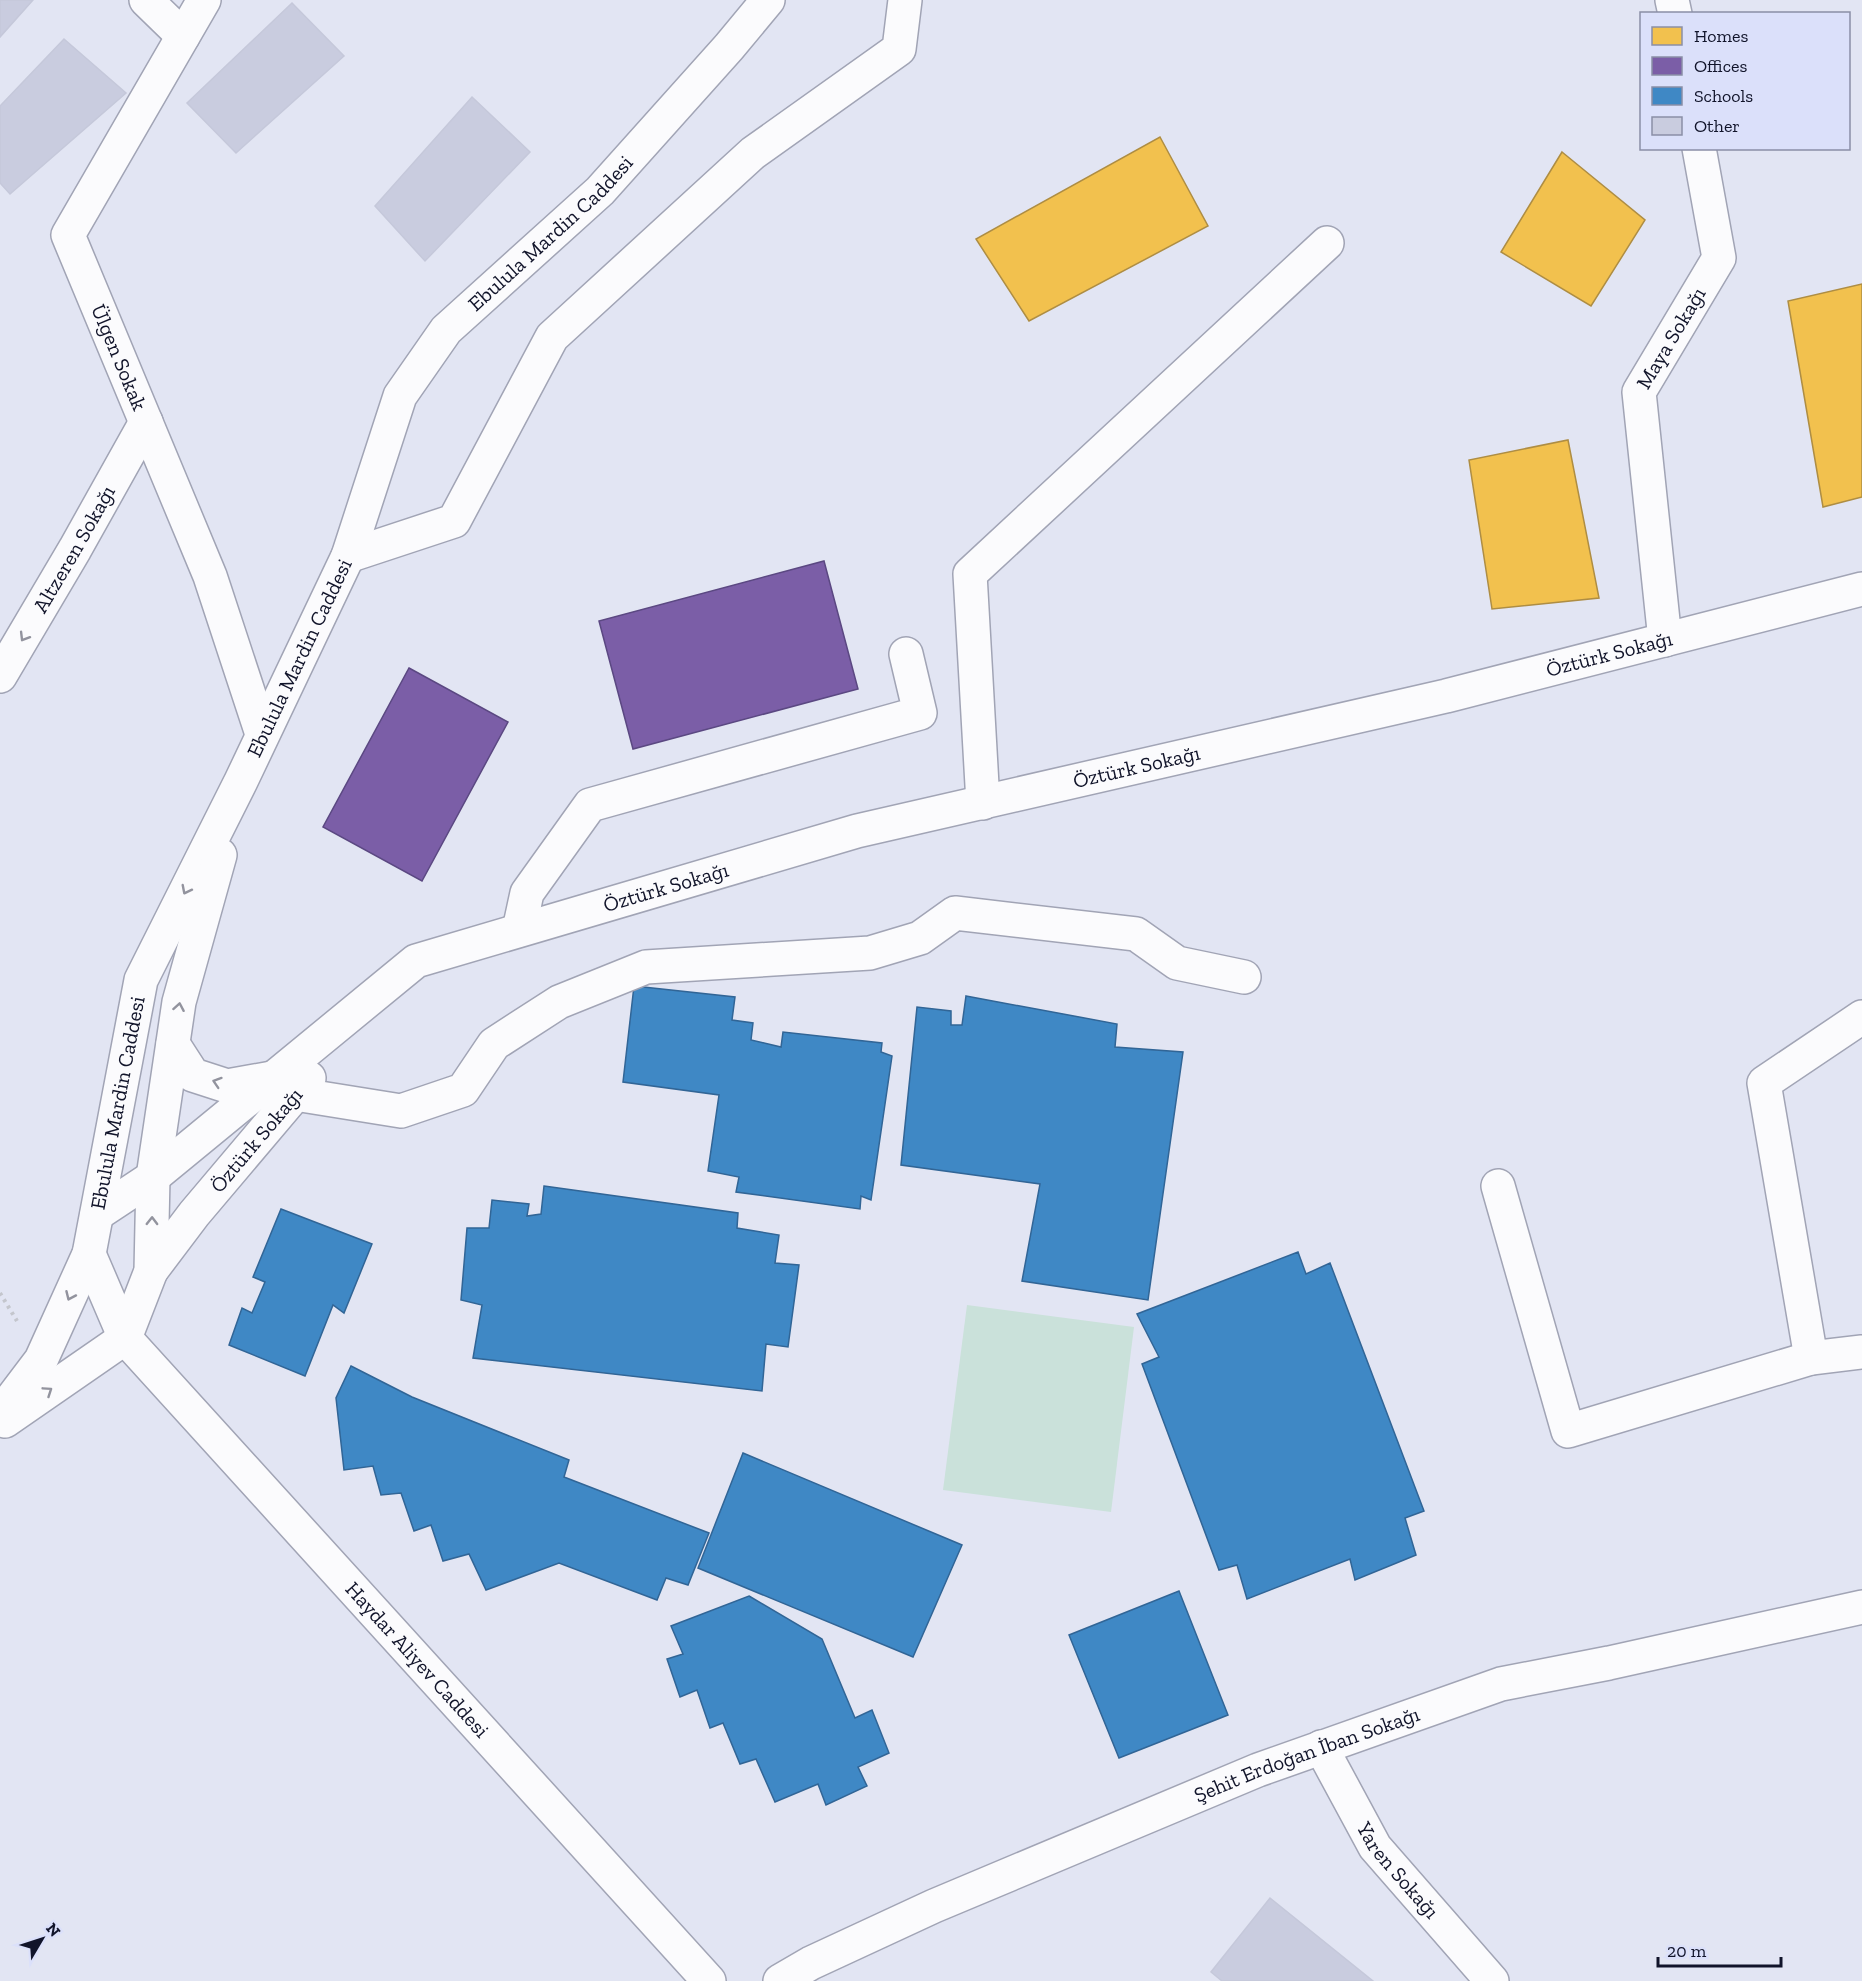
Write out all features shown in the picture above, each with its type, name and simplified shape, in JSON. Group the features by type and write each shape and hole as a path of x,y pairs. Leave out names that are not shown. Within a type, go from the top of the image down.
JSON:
{"street":[{"path":"146,0 183,36"},
{"name":"Ülgen Sokak","path":"204,0 68,235 210,576 262,734"},
{"name":"Ebulula Mardin Caddesi","path":"0,1414 41,1360 89,1254 141,980 241,781 348,556 400,396 446,330 600,191 768,0"},
{"path":"348,556 454,521 552,337 753,153 899,49 905,0"},
{"name":"Maya Sokağı","path":"1665,640 1639,392 1719,258 1699,150"},
{"path":"983,803 970,574 1327,243"},
{"name":"Altzeren Sokağı","path":"0,676 146,422"},
{"name":"Öztürk Sokağı","path":"97,1214 285,1085 416,961 857,831 1446,696 1862,589"},
{"path":"519,930 527,893 590,805 920,713 906,654"},
{"path":"0,1424 125,1338 151,1271 153,1177 179,1002 241,781"},
{"path":"173,1044 193,1075 227,1086 285,1085 401,1111 463,1090 494,1044 559,1002 646,967 870,953 920,938 955,913 1136,934 1177,963 1244,977"},
{"path":"1811,1358 1764,1083 1862,1017"},
{"name":"Öztürk Sokağı","path":"151,1271 285,1085"},
{"path":"1498,1186 1568,1431 1811,1358 1862,1352"},
{"name":"Haydar Aliyev Caddesi","path":"89,1254 125,1338 709,1981"},
{"name":"Şehit Erdoğan İban Sokağı","path":"780,1981 811,1963 934,1906 1237,1779 1501,1684 1609,1663 1862,1607"},
{"name":"Yaren Sokağı","path":"1321,1747 1375,1847 1492,1981"}],"green space":[{"path":"967,1305 1134,1327 1111,1512 943,1490"}],"building: Homes":[{"path":"1160,137 1208,226 1029,321 976,239"},
{"path":"1562,152 1645,220 1591,306 1501,252"},
{"path":"1862,284 1862,497 1823,507 1788,301"},
{"path":"1568,440 1599,598 1492,609 1469,460"}],"building: Offices":[{"path":"824,561 858,689 633,749 599,621"},
{"path":"409,668 508,722 422,881 323,827"}],"building: Schools":[{"path":"634,986 735,997 732,1020 753,1023 751,1040 781,1047 783,1032 882,1043 881,1052 892,1056 871,1200 861,1196 860,1209 736,1192 739,1177 708,1171 719,1095 623,1082"},
{"path":"966,996 1117,1024 1115,1047 1183,1052 1148,1300 1022,1281 1040,1184 901,1165 917,1007 951,1011 951,1025 962,1025"},
{"path":"544,1186 738,1213 737,1228 779,1235 775,1263 799,1265 788,1347 766,1344 762,1391 473,1358 482,1305 461,1300 467,1228 489,1228 492,1200 529,1204 527,1216 541,1214"},
{"path":"281,1209 372,1244 344,1313 333,1305 305,1376 229,1345 242,1308 252,1313 265,1282 253,1277"},
{"path":"1298,1252 1306,1274 1330,1263 1424,1511 1405,1518 1416,1555 1355,1580 1350,1559 1247,1599 1237,1565 1219,1570 1142,1364 1159,1357 1137,1314"},
{"path":"351,1366 412,1397 569,1460 564,1477 709,1533 688,1585 666,1578 657,1600 559,1563 486,1590 469,1554 443,1561 431,1525 414,1531 401,1493 381,1495 373,1466 344,1470 336,1398"},
{"path":"743,1453 962,1545 913,1657 698,1568"},
{"path":"1179,1591 1228,1715 1119,1758 1069,1635"},
{"path":"749,1596 822,1639 855,1718 872,1710 889,1753 858,1767 867,1786 826,1805 818,1784 775,1802 756,1759 740,1764 723,1723 710,1728 697,1690 680,1697 667,1659 683,1654 671,1626"}],"building: Other":[{"path":"0,0 33,0 0,37"},
{"path":"292,3 344,56 236,153 187,103"},
{"path":"64,39 126,93 10,194 0,183 0,106"},
{"path":"472,97 530,152 425,261 375,206"},
{"path":"1270,1898 1373,1981 1222,1981 1211,1972"}]}
